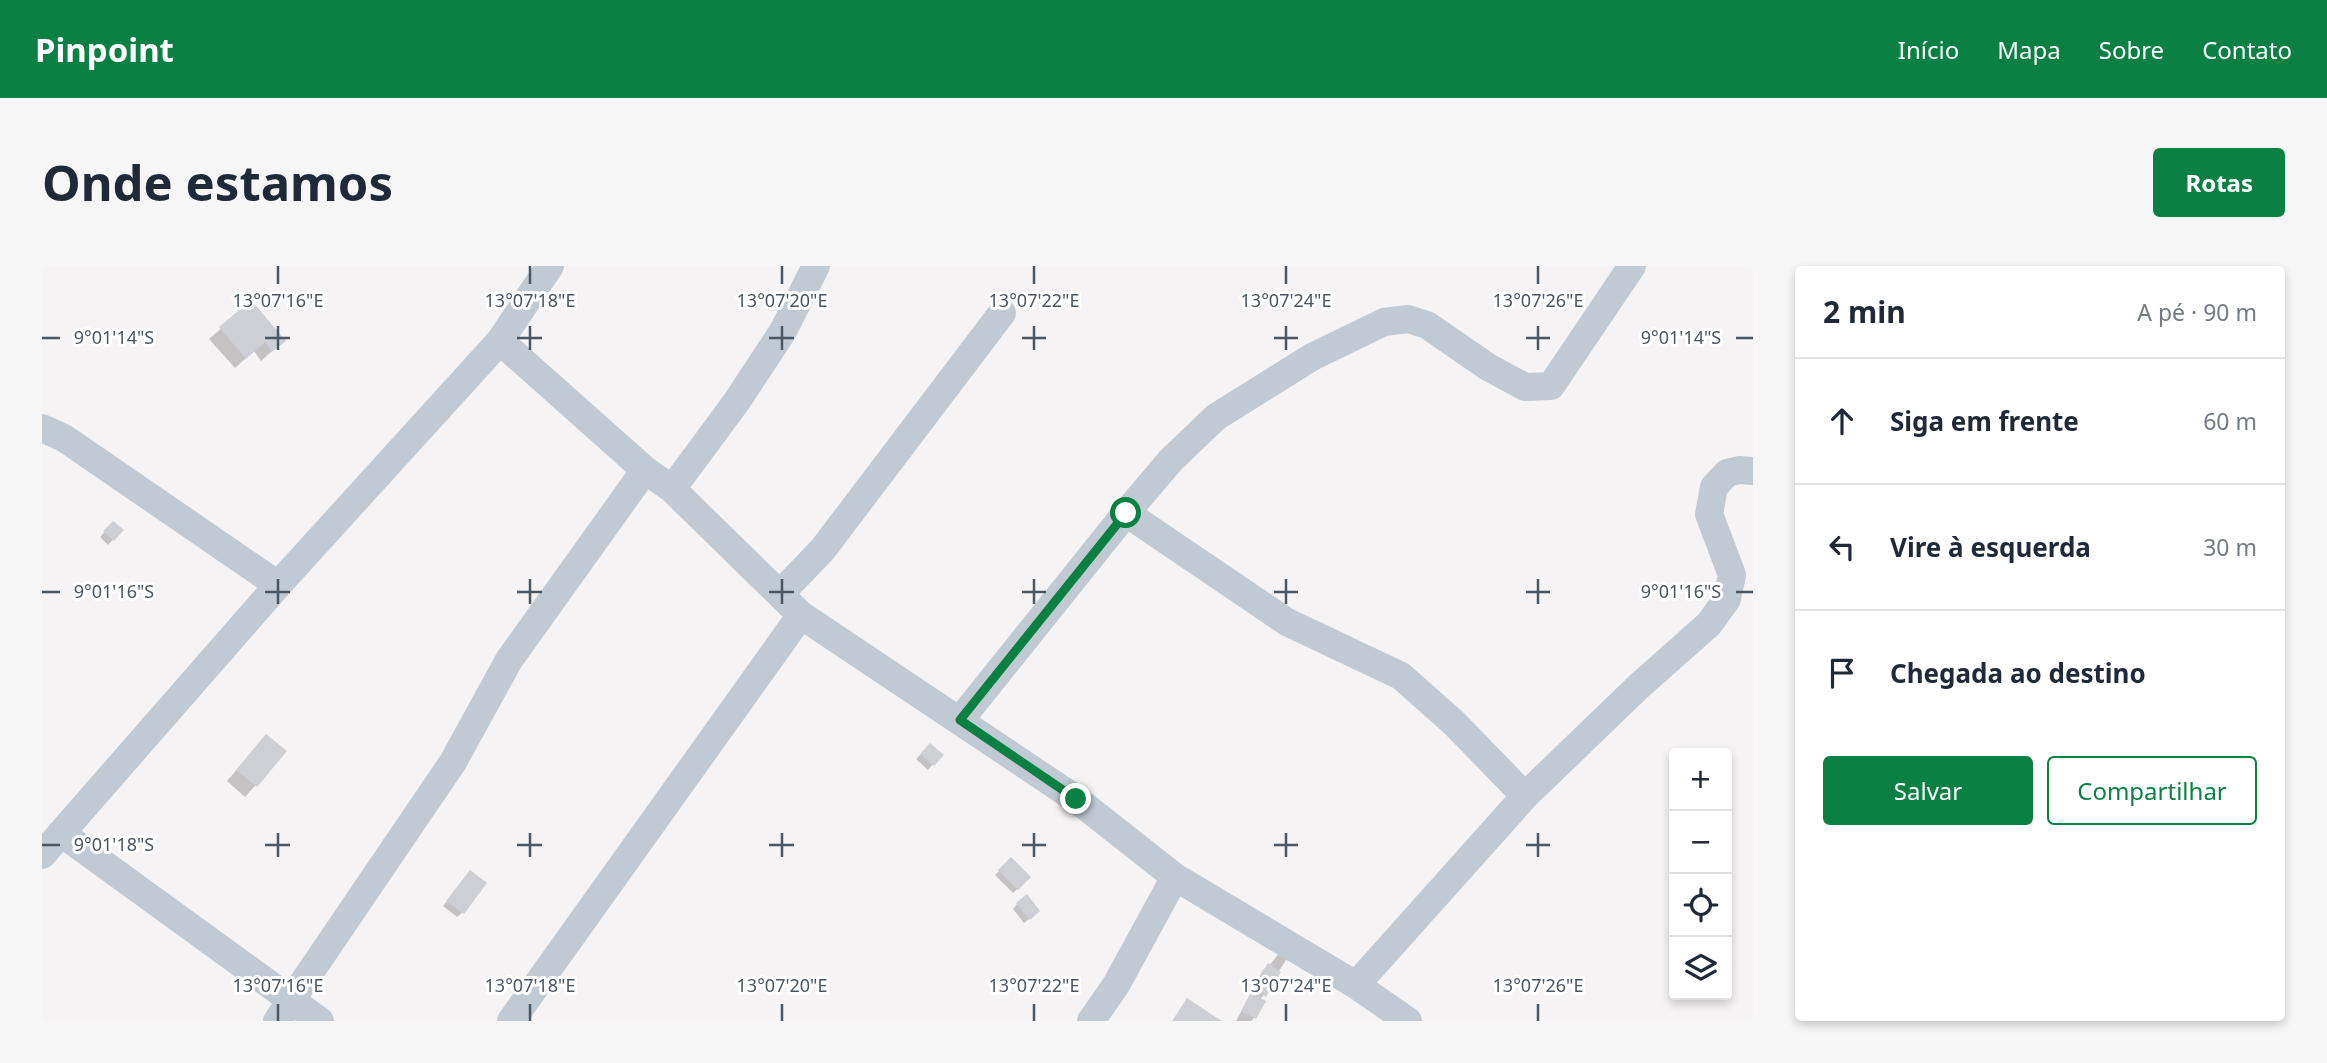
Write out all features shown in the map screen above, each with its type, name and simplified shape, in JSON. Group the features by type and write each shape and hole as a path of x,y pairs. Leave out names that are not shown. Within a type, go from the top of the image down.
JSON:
{"street":[{"path":"42,855 278,585 500,341 550,266"},
{"path":"672,489 737,401 783,331 816,266"},
{"path":"960,720 1126,513 1171,460 1216,417 1312,358 1384,322 1408,319 1427,325 1489,367 1525,387 1551,386 1632,266"},
{"path":"780,594 823,549 1002,313"},
{"path":"500,341 645,470 672,489 801,615 1076,799 1175,877 1356,985 1408,1021"},
{"path":"42,429 64,438 278,585"},
{"path":"284,1011 453,762 509,660 645,470"},
{"path":"1356,985 1525,796 1638,687 1709,624 1727,599 1732,575 1709,514 1714,487 1727,473 1753,471"},
{"path":"1126,513 1287,622 1401,677 1454,723 1525,796"},
{"path":"511,1021 801,615"},
{"path":"61,833 284,1011 320,1021"},
{"path":"1091,1021 1116,985 1175,877"}],"building":[{"path":"251,300 286,341 272,352 265,342 246,359 219,327"},
{"path":"113,521 124,530 114,541 103,531"},
{"path":"266,734 287,751 257,787 236,770"},
{"path":"930,743 944,755 934,766 920,754"},
{"path":"1011,857 1031,877 1018,890 998,870"},
{"path":"470,870 487,883 464,914 446,901"},
{"path":"1027,894 1040,911 1030,920 1016,903"},
{"path":"1268,963 1281,972 1266,997 1252,988"},
{"path":"1251,993 1266,1001 1256,1019 1241,1011"},
{"path":"1187,998 1214,1016 1222,1021 1172,1021"}],"route":[{"path":"1076,799 960,720 1126,513"}]}
